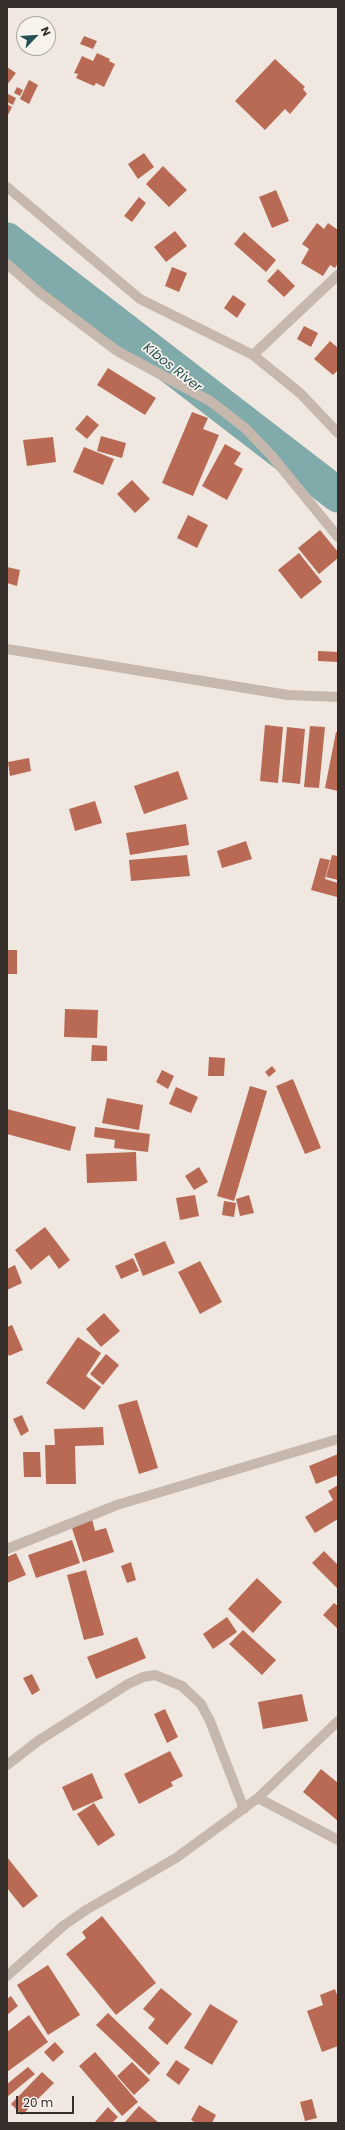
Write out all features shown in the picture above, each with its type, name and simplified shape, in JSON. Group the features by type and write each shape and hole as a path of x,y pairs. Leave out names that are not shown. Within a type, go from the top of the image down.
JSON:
{"street":[{"path":"7,187 140,299 253,355 300,393 338,433"},
{"path":"7,264 39,292 117,351 210,401 246,428 271,455 338,537"},
{"path":"253,355 338,275"},
{"path":"7,649 288,695 338,696"},
{"path":"7,1549 117,1506 338,1439"},
{"path":"7,1765 38,1740 128,1684 142,1677 155,1675 167,1678 182,1686 201,1704 210,1721 244,1809"},
{"path":"7,1976 69,1922 176,1858 244,1809 258,1798 338,1720"},
{"path":"258,1798 338,1840"}],"building":[{"path":"84,36 97,41 93,49 80,44"},
{"path":"97,53 110,59 109,61 115,64 104,87 96,83 94,86 76,78 78,74 74,73 82,56 93,61"},
{"path":"275,59 305,87 303,89 307,94 290,114 285,109 265,130 235,101"},
{"path":"7,67 16,73 7,85"},
{"path":"29,80 38,85 29,104 20,99"},
{"path":"17,87 23,90 20,96 14,93"},
{"path":"8,94 16,98 13,105 7,102"},
{"path":"7,104 12,107 7,117"},
{"path":"144,153 154,167 138,179 128,164"},
{"path":"163,166 187,190 169,207 146,184"},
{"path":"276,190 289,221 272,228 259,197"},
{"path":"139,197 146,203 132,222 124,216"},
{"path":"317,223 324,229 328,223 338,230 338,263 335,268 330,265 323,276 301,263 309,249 302,244"},
{"path":"175,231 187,246 166,262 154,247"},
{"path":"244,232 276,260 266,272 234,244"},
{"path":"172,267 187,273 179,292 165,286"},
{"path":"278,269 295,286 284,297 267,281"},
{"path":"233,295 246,304 237,318 224,308"},
{"path":"304,326 318,333 311,347 297,339"},
{"path":"330,341 338,348 338,370 333,375 314,359"},
{"path":"108,368 156,398 145,415 97,385"},
{"path":"192,412 208,418 203,429 219,435 193,496 162,483"},
{"path":"87,415 99,425 87,439 75,429"},
{"path":"101,436 126,443 122,458 97,451"},
{"path":"53,437 56,462 27,466 23,440"},
{"path":"225,444 241,453 234,464 243,469 227,500 202,486"},
{"path":"84,447 114,459 103,485 73,472"},
{"path":"132,480 150,499 135,513 117,494"},
{"path":"188,515 208,525 197,548 177,538"},
{"path":"320,530 338,552 338,558 319,574 298,548"},
{"path":"299,553 322,582 301,599 278,570"},
{"path":"7,567 20,570 17,586 7,583"},
{"path":"318,651 338,652 338,662 318,661"},
{"path":"265,725 283,727 278,783 260,781"},
{"path":"310,726 325,727 319,788 304,787"},
{"path":"287,727 305,729 300,784 282,782"},
{"path":"336,732 338,733 338,791 325,788"},
{"path":"29,758 31,771 10,776 8,762"},
{"path":"178,771 188,799 144,814 134,786"},
{"path":"95,801 102,823 75,831 69,809"},
{"path":"186,824 189,845 130,855 126,833"},
{"path":"246,841 252,859 222,868 217,851"},
{"path":"187,855 190,876 131,881 129,860"},
{"path":"332,855 338,856 338,880 326,877"},
{"path":"320,858 330,860 325,879 338,883 337,897 311,890"},
{"path":"7,950 17,950 17,974 7,974"},
{"path":"65,1009 98,1010 97,1038 64,1037"},
{"path":"92,1045 107,1046 107,1061 91,1061"},
{"path":"209,1057 225,1058 224,1076 208,1076"},
{"path":"272,1066 276,1071 269,1077 265,1072"},
{"path":"162,1070 174,1076 168,1089 156,1082"},
{"path":"293,1079 321,1148 305,1154 276,1086"},
{"path":"250,1086 267,1091 234,1201 217,1196"},
{"path":"176,1087 198,1097 191,1113 169,1104"},
{"path":"107,1098 143,1105 139,1130 102,1123"},
{"path":"7,1109 76,1127 70,1151 7,1134"},
{"path":"95,1127 150,1134 148,1152 114,1148 115,1140 94,1137"},
{"path":"136,1152 137,1181 87,1183 86,1154"},
{"path":"199,1167 208,1182 194,1190 185,1176"},
{"path":"195,1195 199,1216 180,1220 176,1198"},
{"path":"249,1195 254,1213 240,1216 236,1199"},
{"path":"224,1201 236,1203 234,1217 222,1215"},
{"path":"45,1227 70,1260 59,1269 49,1255 31,1270 15,1250"},
{"path":"165,1241 175,1263 143,1276 134,1254"},
{"path":"133,1258 139,1271 121,1279 115,1266"},
{"path":"200,1261 222,1302 200,1314 178,1272"},
{"path":"15,1265 22,1283 7,1290 7,1269"},
{"path":"104,1313 120,1331 101,1347 86,1329"},
{"path":"12,1325 23,1350 9,1356 7,1352 7,1327"},
{"path":"78,1337 101,1353 86,1376 101,1387 84,1410 46,1383"},
{"path":"106,1354 119,1365 103,1385 90,1374"},
{"path":"137,1400 158,1468 139,1474 118,1405"},
{"path":"22,1415 29,1431 21,1436 13,1419"},
{"path":"103,1427 104,1445 75,1446 76,1484 46,1484 45,1445 55,1445 54,1429"},
{"path":"23,1452 40,1452 41,1477 24,1477"},
{"path":"338,1454 338,1475 316,1484 309,1466"},
{"path":"338,1485 338,1519 315,1533 305,1517 333,1500 328,1491"},
{"path":"92,1519 95,1531 106,1528 114,1552 83,1562 71,1525"},
{"path":"72,1540 80,1563 36,1578 28,1555"},
{"path":"324,1551 338,1565 338,1589 312,1563"},
{"path":"16,1553 26,1575 7,1583 7,1557"},
{"path":"131,1562 136,1580 127,1583 121,1566"},
{"path":"86,1570 104,1635 84,1640 67,1575"},
{"path":"257,1578 282,1602 253,1633 228,1609"},
{"path":"334,1603 338,1606 338,1629 323,1615"},
{"path":"227,1617 237,1632 213,1649 203,1634"},
{"path":"243,1630 276,1660 262,1675 229,1644"},
{"path":"137,1637 146,1658 96,1679 87,1657"},
{"path":"32,1674 40,1690 32,1695 23,1678"},
{"path":"302,1694 308,1721 263,1729 258,1702"},
{"path":"165,1709 178,1737 167,1743 154,1714"},
{"path":"170,1751 183,1776 171,1782 173,1786 139,1804 124,1774"},
{"path":"321,1769 338,1783 338,1821 303,1792"},
{"path":"92,1773 103,1798 73,1811 62,1787"},
{"path":"94,1803 115,1835 98,1846 77,1814"},
{"path":"7,1857 38,1896 23,1908 7,1888"},
{"path":"102,1916 156,1983 116,2015 66,1954 86,1938 82,1932"},
{"path":"48,1965 80,2015 48,2035 17,1985"},
{"path":"161,1988 192,2014 167,2045 148,2028 155,2019 143,2009"},
{"path":"335,1989 338,1998 338,2046 322,2052 307,2011 323,2005 320,1995"},
{"path":"11,1996 18,2006 7,2015 7,1999"},
{"path":"210,2004 238,2021 212,2065 184,2048"},
{"path":"108,2013 160,2063 149,2075 96,2025"},
{"path":"29,2015 48,2042 7,2072 7,2032"},
{"path":"55,2042 64,2052 53,2062 44,2052"},
{"path":"95,2052 138,2102 122,2116 79,2066"},
{"path":"176,2060 190,2069 179,2085 166,2075"},
{"path":"132,2062 150,2080 134,2095 117,2076"},
{"path":"28,2067 35,2074 7,2097 7,2084"},
{"path":"42,2072 54,2083 22,2115 11,2104"},
{"path":"312,2099 317,2118 305,2121 300,2102"},
{"path":"199,2105 216,2115 212,2123 196,2123 191,2120"},
{"path":"139,2106 159,2123 124,2123"},
{"path":"108,2107 118,2117 112,2123 94,2123"}],"waterway":[{"name":"Kibos River","path":"7,240 338,495"}]}
